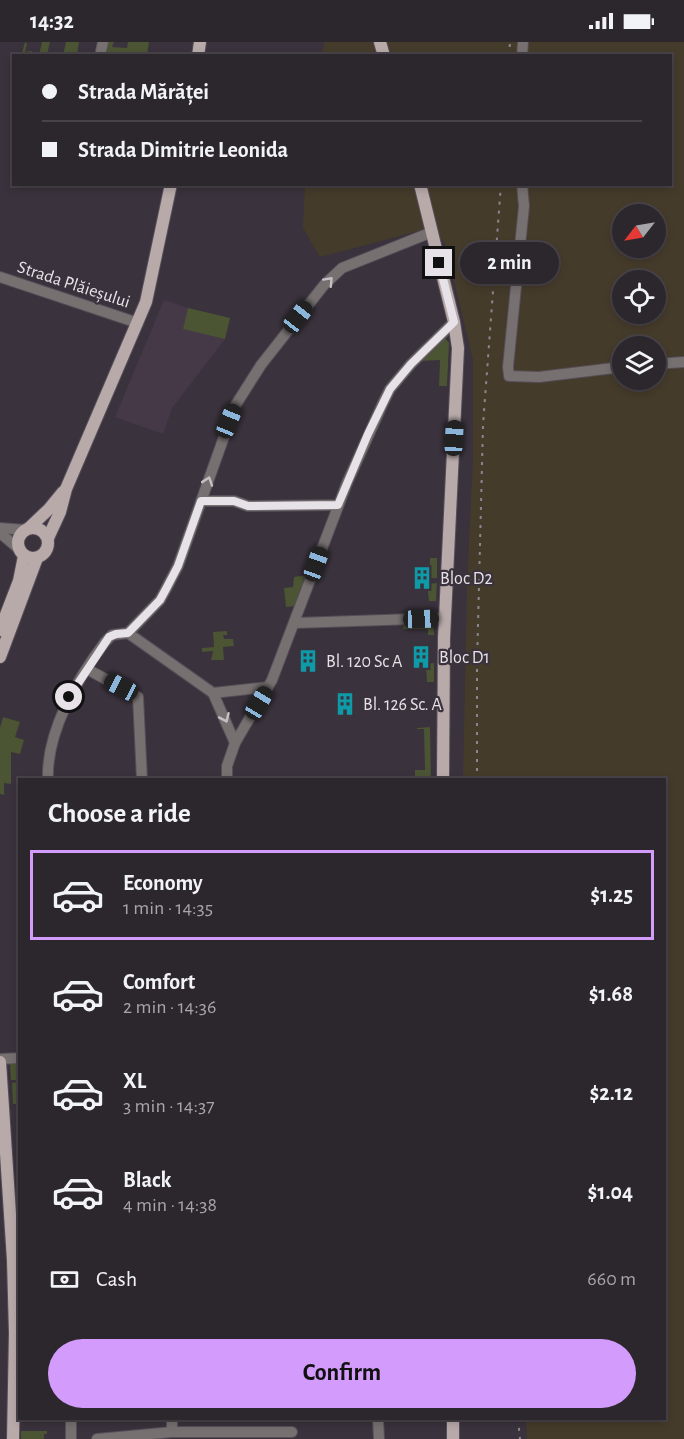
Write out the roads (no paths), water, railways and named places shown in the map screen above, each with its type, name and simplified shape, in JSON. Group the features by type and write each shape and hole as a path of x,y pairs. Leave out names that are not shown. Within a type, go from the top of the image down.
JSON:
{"main road":[{"path":"21,552 33,559 42,556 48,548 48,538 60,512 66,489 138,323 153,274 171,186"},
{"path":"420,186 454,322 458,348 444,618 443,778"},
{"path":"0,630 19,581 20,536 50,509 66,489"},
{"path":"28,529 38,529 48,538"},
{"path":"0,657 38,558"},
{"path":"0,1060 13,1260 15,1333 13,1439"},
{"path":"0,1161 9,1283 7,1439"},
{"path":"453,1420 453,1439"}],"street":[{"path":"522,186 524,206 509,376 539,377 612,368"},
{"path":"128,633 160,600 178,566 229,421 243,391 261,365 324,285 342,268 432,232"},
{"name":"Strada Plăieșului","path":"0,277 138,323"},
{"path":"227,778 227,766 235,743 268,687 295,623 338,505 390,389 411,364 454,322"},
{"path":"666,363 684,362"},
{"path":"201,501 234,501 248,506 338,505"},
{"path":"0,530 28,529"},
{"path":"0,530 21,552"},
{"path":"295,623 444,618"},
{"path":"48,778 47,762 50,749 69,697 109,637 116,634 128,633 213,693 235,743"},
{"path":"87,669 138,697 142,778"},
{"path":"213,693 268,687"},
{"path":"0,1060 18,1058"},
{"path":"71,1420 71,1439"},
{"path":"172,1420 172,1432"},
{"path":"97,1439 172,1432 291,1435 294,1420"},
{"path":"378,1420 379,1439"}],"railway":[{"path":"509,54 510,42"},
{"path":"477,778 477,665 483,425 501,186"},
{"path":"518,1420 520,1439"}],"place":[{"name":"Bloc D2","path":"422,578"},
{"name":"Bloc D1","path":"421,657"},
{"name":"Bl. 120 Sc A","path":"308,661"},
{"name":"Bl. 126 Sc. A","path":"345,704"}]}
